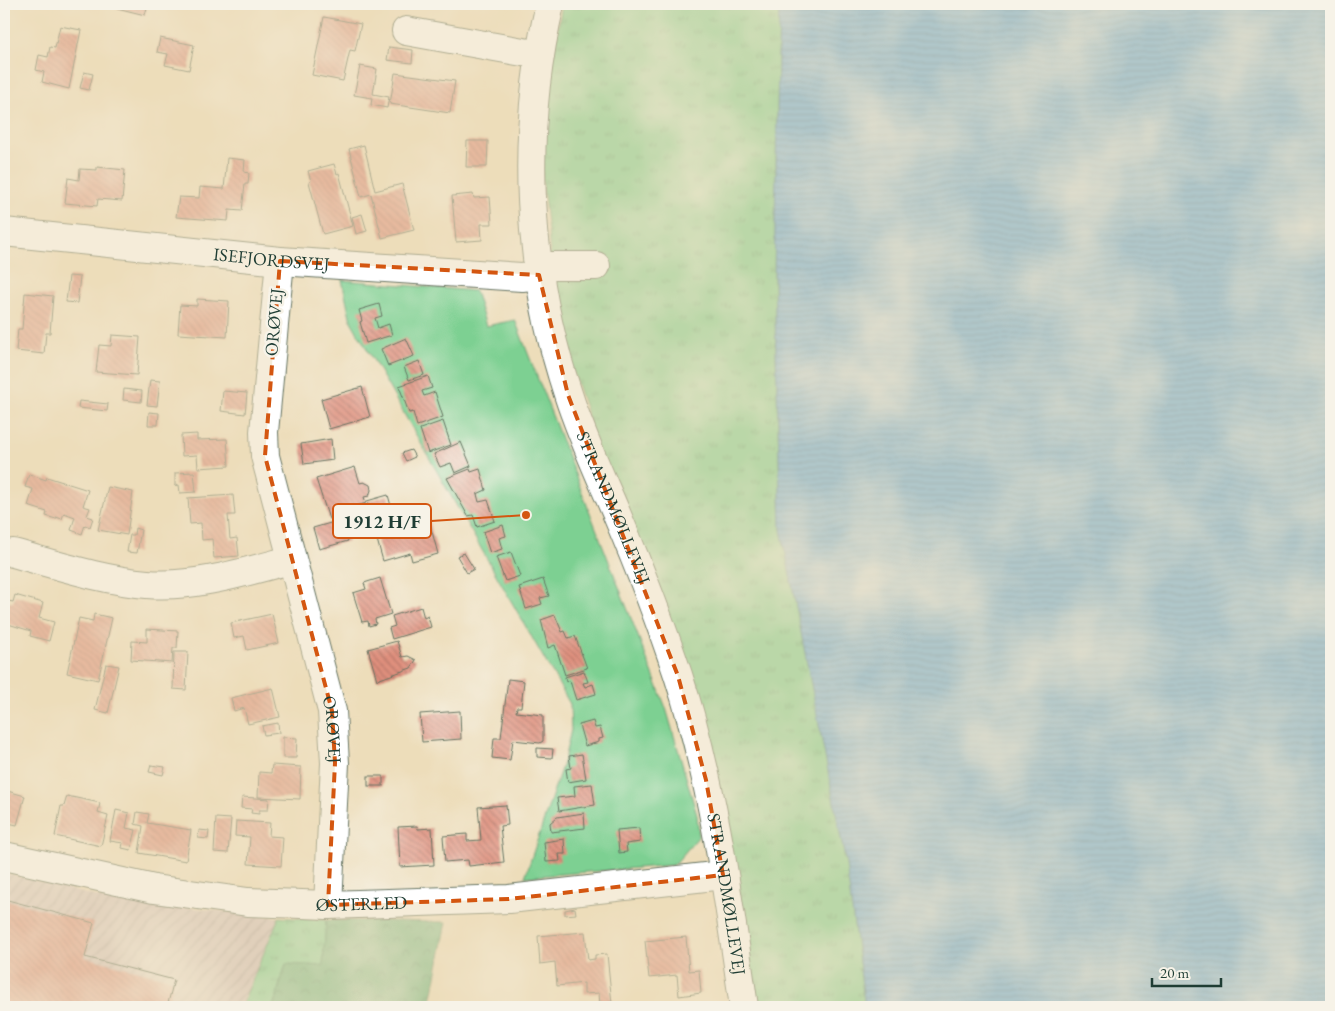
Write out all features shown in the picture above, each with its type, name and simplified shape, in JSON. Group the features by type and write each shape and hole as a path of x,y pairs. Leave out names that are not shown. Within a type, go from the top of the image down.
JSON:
{"street":[{"name":"STRANDMØLLEVEJ","path":"550,4 540,55 532,124 530,198 538,271 554,349 568,395 655,610 678,676 706,780 744,1007"},
{"path":"406,31 540,55"},
{"name":"ISEFJORDSVEJ","path":"4,232 280,261 522,277 538,271 596,266"},
{"name":"ORØVEJ","path":"280,261 264,432 264,456 290,560 332,711 335,763 328,904"},
{"path":"13,553 108,578 149,584 208,579 290,560"},
{"name":"ØSTERLED","path":"4,856 154,889 248,902 328,904 509,899 723,875"}],"highlighted area":[{"path":"280,261 539,275 568,395 678,676 706,780 723,875 509,899 328,905 335,763 332,711 265,456"}],"shaded area":[{"path":"4,872 102,898 279,917 241,1007 4,1007"}],"green space":[{"path":"562,4 779,4 774,281 781,529 846,864 865,1007 754,1007 739,916 587,414 558,327 542,177 546,102"},
{"path":"342,280 475,291 486,326 515,320 666,708 697,815 699,836 674,865 525,877 564,760 571,730 570,704 351,321"},
{"path":"279,917 326,920 323,966 286,964 273,1007 241,1007"},
{"path":"326,920 447,922 430,1007 273,1007 286,964 323,966"}],"water":[{"path":"779,4 1331,4 1331,1007 865,1007 846,864 781,529 774,281"}],"building":[{"path":"101,4 148,4 145,15"},
{"path":"324,17 361,24 355,51 350,50 343,81 312,75"},
{"path":"60,26 81,30 69,89 42,82 44,72 36,70 39,55 48,57 50,47 55,48"},
{"path":"160,38 194,45 189,70 165,65 168,54 157,52"},
{"path":"389,47 413,50 412,63 387,60"},
{"path":"360,66 377,69 373,94 389,97 387,108 371,105 372,98 354,95"},
{"path":"84,72 93,74 89,90 80,88"},
{"path":"395,73 455,81 450,113 390,104"},
{"path":"467,141 488,141 487,167 466,167"},
{"path":"364,145 375,191 402,184 414,230 382,238 371,194 361,197 349,149"},
{"path":"227,158 245,160 244,172 249,173 248,184 245,184 242,211 229,210 228,221 176,217 179,197 199,198 200,187 224,189"},
{"path":"334,164 337,174 339,173 353,226 323,234 309,182 311,181 308,171"},
{"path":"97,167 125,170 122,201 98,199 97,206 65,203 68,178 79,180 80,169 97,170"},
{"path":"473,194 474,198 490,197 492,224 481,224 482,240 456,242 452,196"},
{"path":"362,214 367,231 356,234 352,217"},
{"path":"69,276 80,277 77,303 66,302"},
{"path":"25,293 53,296 50,333 46,333 44,354 16,351 18,329 22,329"},
{"path":"197,299 229,301 227,337 178,334 180,305 197,306"},
{"path":"379,304 382,316 375,318 378,328 389,324 392,335 366,343 360,322 362,321 359,310"},
{"path":"112,335 140,337 137,375 96,372 99,345 111,346"},
{"path":"406,338 414,356 388,366 381,349"},
{"path":"419,361 424,375 409,380 404,367"},
{"path":"428,376 432,388 422,391 424,396 435,392 443,417 417,426 413,412 409,413 399,386"},
{"path":"150,380 160,381 157,406 147,405"},
{"path":"362,387 370,417 329,429 321,399"},
{"path":"124,389 142,391 141,402 123,400"},
{"path":"223,391 247,393 245,414 221,411"},
{"path":"79,401 108,404 107,411 78,408"},
{"path":"149,412 159,413 158,425 148,425"},
{"path":"443,421 451,445 428,453 420,429"},
{"path":"197,434 197,440 227,439 229,466 198,468 197,455 182,456 181,435"},
{"path":"331,439 333,460 304,464 301,444"},
{"path":"461,442 471,466 455,473 451,463 440,467 434,454"},
{"path":"411,450 415,457 406,461 402,453"},
{"path":"355,467 360,483 364,482 370,485 369,496 364,497 366,503 342,511 343,515 329,519 316,479"},
{"path":"470,469 471,472 480,469 486,490 477,494 479,502 488,500 495,521 477,527 473,515 468,516 447,478"},
{"path":"194,472 196,492 180,493 179,485 175,486 175,473"},
{"path":"29,474 46,480 47,477 88,490 83,506 90,508 87,516 93,518 90,527 85,525 82,534 71,530 75,517 64,513 62,519 56,517 56,519 46,516 47,512 28,506 33,489 25,487"},
{"path":"108,487 133,492 127,535 98,530"},
{"path":"233,495 235,515 228,515 230,539 237,538 239,556 214,558 212,539 202,540 201,523 190,524 188,498"},
{"path":"388,495 391,506 371,512 367,501"},
{"path":"406,505 409,518 427,513 438,554 412,561 410,553 383,561 374,529 392,524 388,510"},
{"path":"341,520 348,541 319,549 313,528"},
{"path":"503,525 506,536 499,538 502,549 490,553 483,532"},
{"path":"135,528 141,530 137,553 127,552 130,535 134,535"},
{"path":"511,552 520,576 505,581 496,557"},
{"path":"464,553 474,569 467,573 457,556"},
{"path":"380,578 391,614 375,619 376,624 369,626 368,621 362,622 353,593 366,589 364,583"},
{"path":"543,579 549,596 540,598 542,604 526,609 519,587"},
{"path":"15,595 43,603 39,618 54,622 49,641 30,636 31,631 8,624 4,620 4,600 13,602"},
{"path":"421,607 424,618 428,616 431,627 392,639 389,628 395,626 392,616"},
{"path":"94,614 112,618 98,680 67,673 79,618 93,621"},
{"path":"272,614 279,643 247,650 244,636 234,638 231,623"},
{"path":"555,615 562,632 565,631 568,638 575,636 587,668 565,675 555,645 548,648 541,620"},
{"path":"147,629 178,631 177,648 173,648 172,663 131,660 132,641 147,642"},
{"path":"397,641 402,657 408,656 416,660 411,668 377,680 368,649"},
{"path":"174,652 188,652 186,690 173,689"},
{"path":"106,664 119,666 108,713 95,710"},
{"path":"584,671 588,682 583,683 585,687 593,684 596,694 576,700 570,681 566,682 565,677"},
{"path":"508,679 524,681 521,707 517,707 516,712 543,715 543,741 540,743 513,740 510,760 492,758 494,738 501,738"},
{"path":"273,688 280,717 248,724 244,708 234,711 231,698"},
{"path":"460,711 461,739 422,742 420,714"},
{"path":"593,721 595,728 600,727 603,738 599,739 599,742 585,746 579,725"},
{"path":"278,723 279,733 264,735 262,726"},
{"path":"283,737 297,738 296,758 283,758"},
{"path":"537,748 553,749 552,758 537,757"},
{"path":"582,754 586,779 568,782 566,769 571,768 569,756"},
{"path":"151,765 165,767 163,775 149,772"},
{"path":"272,765 301,767 300,799 258,797 259,772 271,773"},
{"path":"368,776 383,776 383,786 368,786"},
{"path":"592,784 595,805 559,811 557,798 575,796 574,786"},
{"path":"4,790 25,796 17,825 4,822"},
{"path":"67,796 100,803 98,813 108,816 101,846 55,836 61,806 64,806"},
{"path":"242,797 269,799 268,810 259,810 259,814 251,813 252,809 241,808"},
{"path":"506,805 508,825 500,826 504,862 469,866 468,860 445,862 443,836 467,834 467,841 481,840 478,807"},
{"path":"116,810 129,813 126,828 136,830 131,850 122,848 123,843 110,841"},
{"path":"137,812 149,814 147,823 191,830 186,861 139,853 143,826 135,824"},
{"path":"584,813 585,828 551,832 550,823 557,817"},
{"path":"216,818 231,819 228,853 214,852"},
{"path":"236,821 270,823 269,836 283,837 281,866 248,864 250,837 235,836"},
{"path":"417,826 418,829 432,828 434,865 400,867 398,827"},
{"path":"639,828 640,842 626,844 627,852 619,853 617,830"},
{"path":"199,830 209,831 208,839 198,838"},
{"path":"564,839 565,854 559,854 560,861 546,862 544,842"},
{"path":"4,899 94,923 85,957 174,980 167,1007 4,1007"},
{"path":"575,908 576,914 565,915 565,910"},
{"path":"585,932 588,960 595,959 595,955 607,954 612,1004 600,1005 599,993 584,994 584,983 557,986 555,962 540,964 538,936"},
{"path":"686,937 689,971 699,970 701,993 679,996 677,975 649,978 645,941"}],"place":[{"name":"1912 H/F","path":"526,515"}]}
